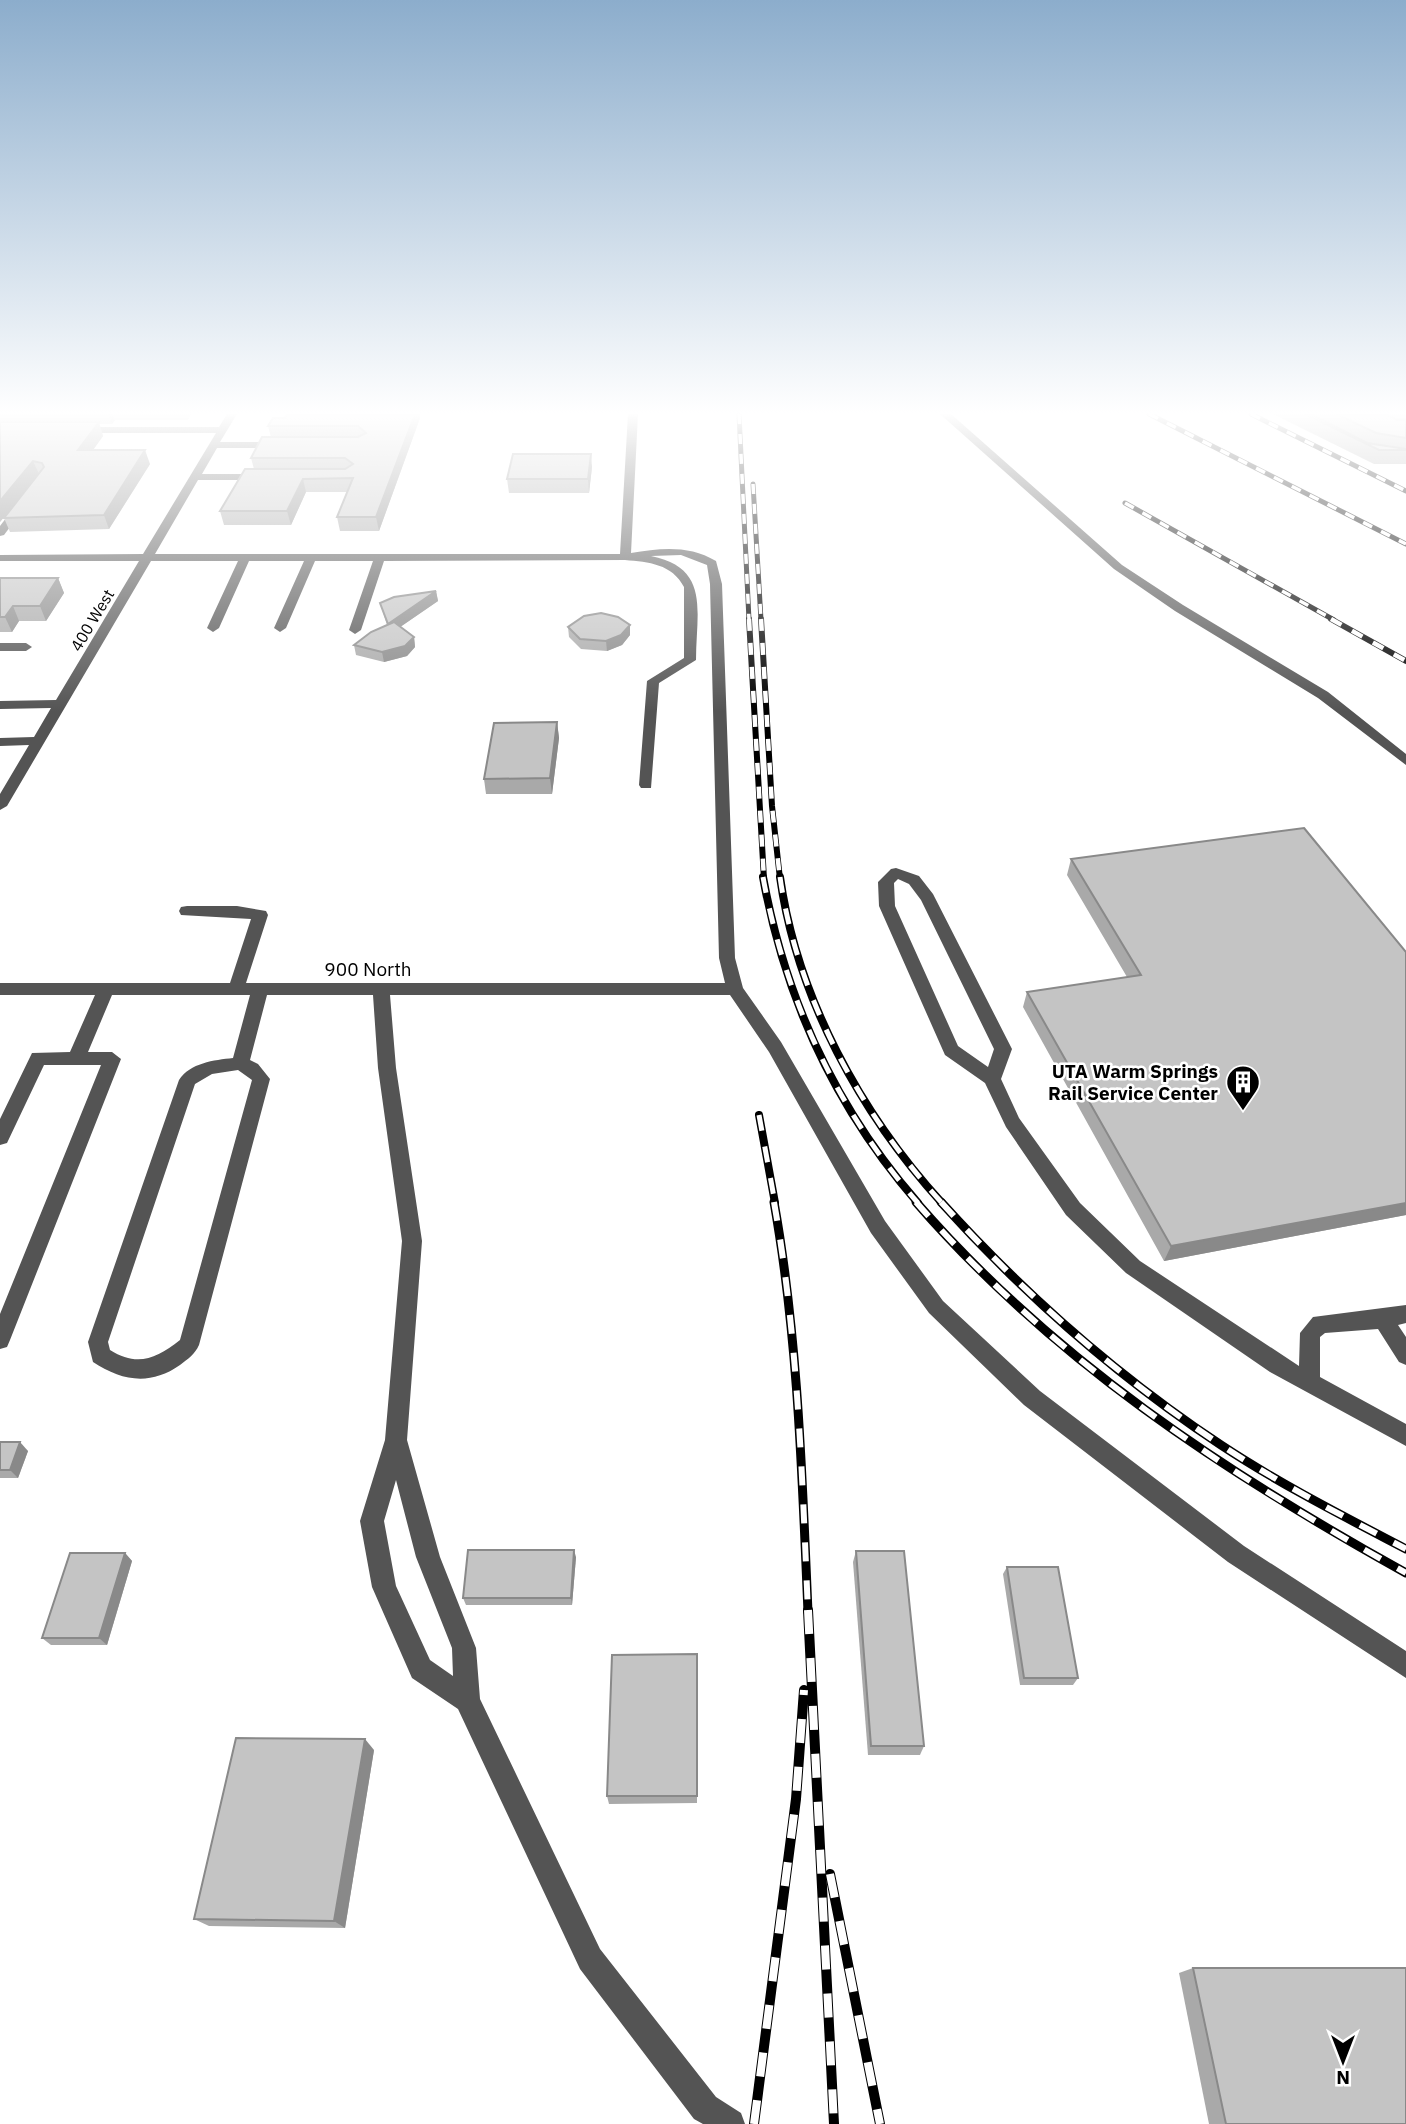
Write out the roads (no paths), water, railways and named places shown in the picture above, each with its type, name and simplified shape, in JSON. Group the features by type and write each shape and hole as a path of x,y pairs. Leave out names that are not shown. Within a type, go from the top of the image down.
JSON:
{"street":[{"path":"0,533 16,513"},
{"name":"400 West","path":"0,806 173,513"},
{"path":"625,556 627,513"},
{"path":"1057,513 1118,567 1179,608 1323,695 1406,761"},
{"path":"0,558 625,556 662,551 699,554 712,563 716,584 727,958 735,989 775,1047 878,1227 936,1307 1032,1398 1236,1554 1406,1666"},
{"path":"625,556 663,561 685,576 690,587 690,660 653,681 646,785"},
{"path":"280,628 311,557"},
{"path":"355,630 380,557"},
{"path":"213,628 245,558"},
{"path":"0,647 26,647"},
{"path":"0,705 61,704"},
{"path":"0,742 39,741"},
{"path":"992,1079 1003,1049 928,898 914,880 896,873 886,882 887,906 951,1050 992,1079 1012,1122 1073,1209 1133,1267 1277,1365 1406,1436"},
{"path":"187,911 237,911 260,915 236,989"},
{"name":"900 North","path":"0,989 735,989"},
{"path":"76,1059 106,989"},
{"path":"240,1063 260,990"},
{"path":"381,990 387,1068 412,1241 396,1440 372,1521 384,1587 421,1669 467,1700"},
{"path":"0,1138 38,1058 112,1059 0,1340"},
{"path":"240,1063 252,1069 261,1079 189,1345 172,1360 153,1369 127,1371 100,1355 98,1342 188,1080 208,1068 240,1063"},
{"path":"1309,1382 1310,1333 1320,1324 1383,1319 1406,1314"},
{"path":"1383,1319 1406,1355"},
{"path":"396,1440 428,1557 464,1648 467,1700 590,1959 705,2108 730,2124"}],"railway":[{"path":"744,513 749,620"},
{"path":"755,513 761,620"},
{"path":"1143,513 1334,620"},
{"path":"1345,513 1406,544"},
{"path":"749,619 764,879"},
{"path":"761,619 772,806 780,879"},
{"path":"1331,619 1406,661"},
{"path":"763,877 785,966 818,1051 863,1130 918,1203"},
{"path":"780,877 801,966 817,1010 837,1052 885,1132 942,1203"},
{"path":"759,1115 775,1203"},
{"path":"774,1202 794,1355 808,1612"},
{"path":"916,1202 969,1259 1025,1312 1083,1362 1144,1409 1272,1495 1406,1573"},
{"path":"941,1202 1039,1301 1145,1391 1266,1473 1406,1549"},
{"path":"808,1610 834,2124"},
{"path":"754,2124 796,1799 804,1690"},
{"path":"830,1874 880,2124"}],"place":[{"name":"UTA Warm Springs Rail Service Center","path":"1243,1112"}]}
